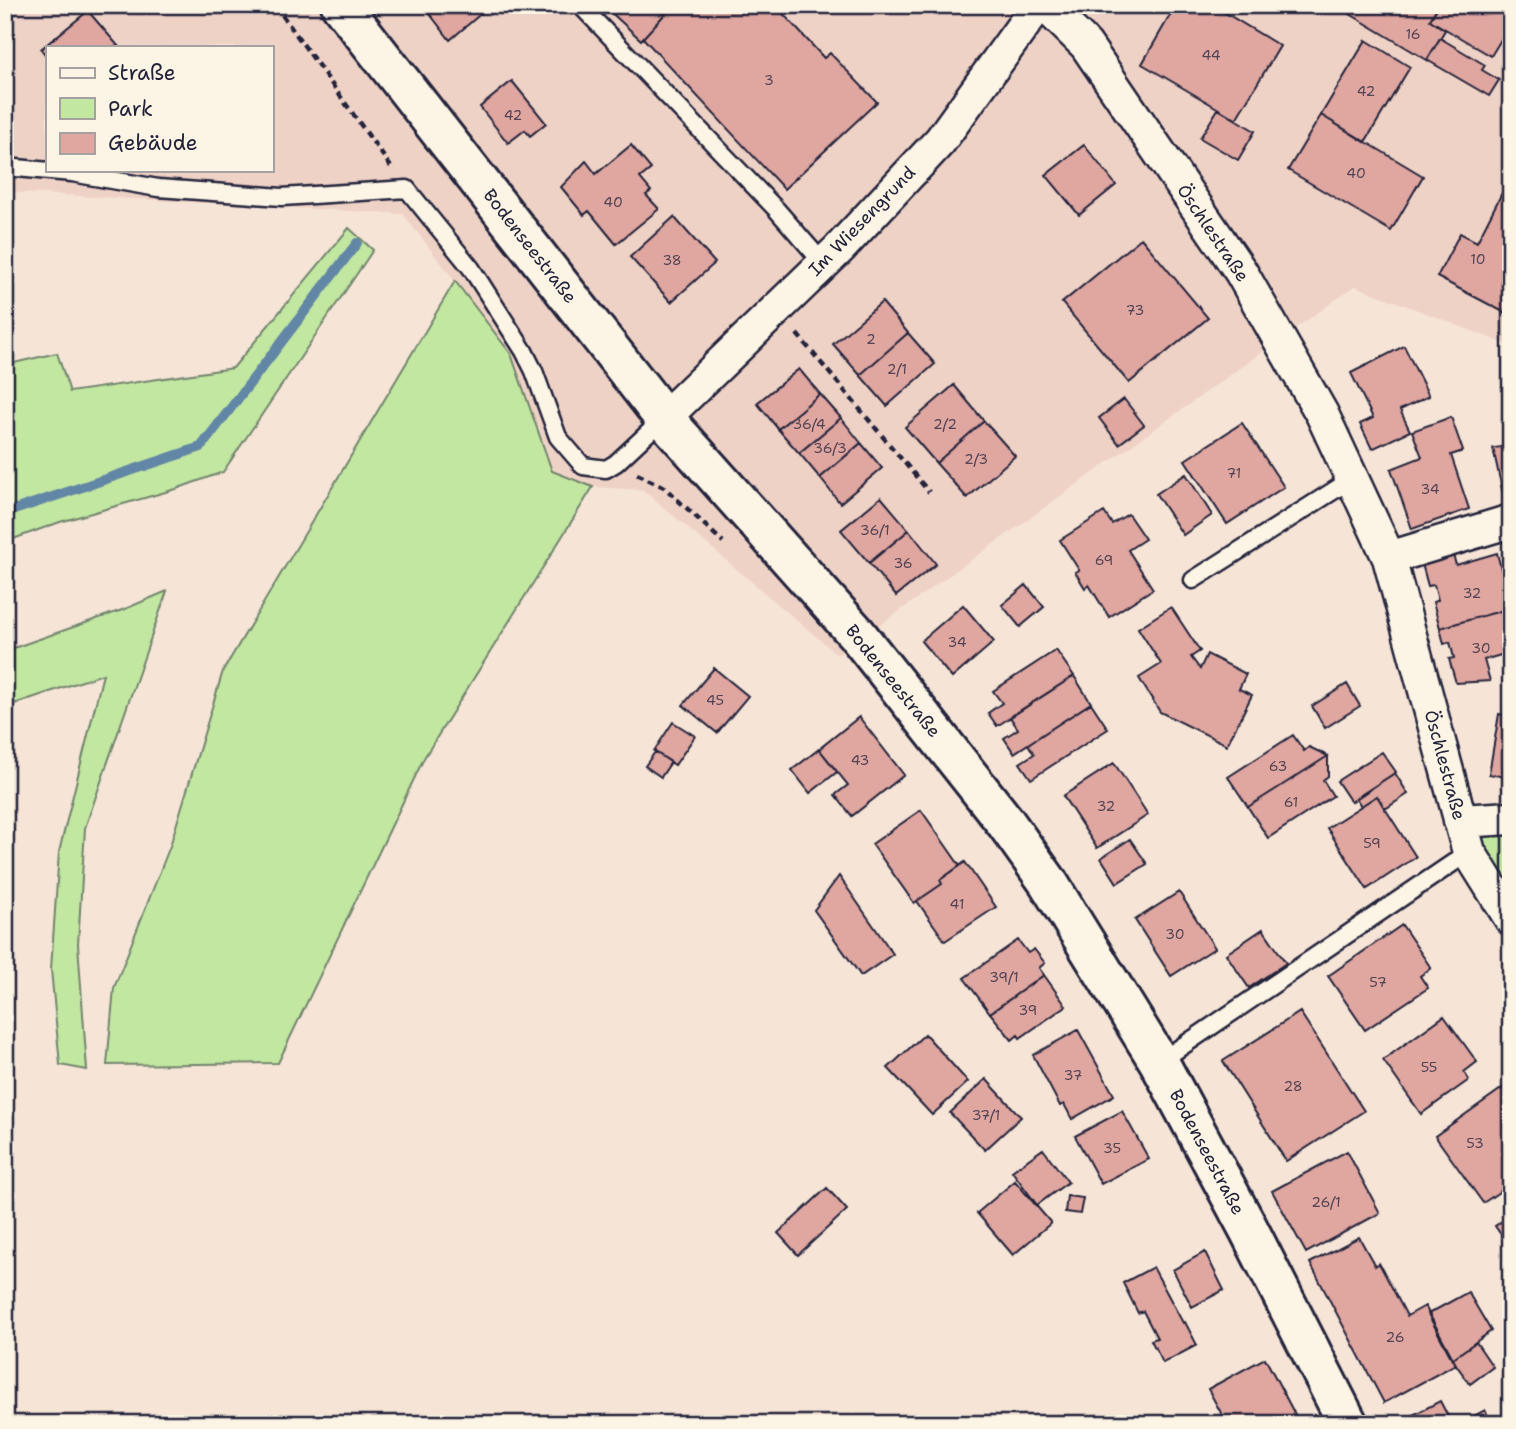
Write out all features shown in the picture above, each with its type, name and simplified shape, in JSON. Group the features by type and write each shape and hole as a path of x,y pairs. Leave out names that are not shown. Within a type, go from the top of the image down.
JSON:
{"street":[{"name":"Bodenseestraße","path":"341,5 664,418 856,633 1006,823 1048,882 1159,1062 1348,1424"},
{"name":"Im Wiesengrund","path":"664,418 823,263 940,141 1038,5"},
{"name":"Öschlestraße","path":"1045,5 1087,45 1241,272 1322,415 1389,558 1469,852 1511,919"},
{"path":"1389,558 1511,520"},
{"path":"1460,821 1511,818"}],"lane":[{"path":"580,5 776,209 823,263"},
{"path":"5,167 46,171"},
{"path":"61,172 158,188 282,197 407,189 471,268 524,351 558,437 583,466 606,469 664,418"},
{"path":"1193,580 1352,479"},
{"path":"1159,1062 1469,852"}],"path":[{"path":"275,5 407,189"},
{"path":"776,309 929,492"}],"shaded area":[{"path":"5,5 1511,5 1511,346 1355,286 838,655 643,490 593,487 552,471 511,354 403,214 5,192"}],"green space":[{"path":"349,228 373,250 223,472 176,489 60,522 5,542 5,365 57,353 70,392 233,368"},
{"path":"455,281 511,354 552,471 593,487 424,758 278,1063 107,1065 114,988 170,846 223,671"},
{"path":"167,591 85,828 78,944 87,1070 60,1065 51,969 59,852 103,674 5,707 5,651 125,609"},
{"path":"1511,818 1511,919 1460,821"}],"building":[{"path":"431,5 491,5 450,40 426,9"},
{"path":"603,5 654,5 665,14 641,40"},
{"path":"673,5 737,5 740,8 742,5 775,5 824,58 830,53 877,102 784,189 643,38"},
{"path":"1176,5 1212,5 1280,46 1236,119 1142,64"},
{"path":"1335,5 1430,5 1436,9 1430,20 1445,30 1427,60"},
{"path":"1439,5 1511,5 1506,20 1511,23 1491,56 1430,20"},
{"path":"88,11 118,46 46,46 46,56 41,49"},
{"path":"1440,38 1485,65 1482,70 1499,80 1489,96 1427,60"},
{"path":"1366,40 1410,67 1365,142 1321,115"},
{"path":"512,81 546,123 530,136 525,130 508,143 480,107"},
{"path":"1218,109 1255,131 1238,160 1200,138"},
{"path":"1321,115 1423,176 1391,231 1288,170"},
{"path":"631,145 651,169 640,178 651,191 646,195 659,209 616,244 589,211 584,215 561,187 586,161 596,174"},
{"path":"1084,145 1116,185 1079,215 1046,175"},
{"path":"1504,189 1511,193 1511,316 1437,277 1460,233 1477,242"},
{"path":"674,217 715,263 671,302 630,257"},
{"path":"1141,238 1208,318 1129,383 1062,303"},
{"path":"882,302 908,333 860,375 833,344"},
{"path":"908,333 935,364 887,406 860,375"},
{"path":"1404,346 1429,396 1400,410 1410,431 1372,449 1360,424 1373,418 1351,373"},
{"path":"799,369 820,394 778,429 757,403"},
{"path":"954,385 984,421 936,463 905,427"},
{"path":"820,394 841,418 799,453 778,429"},
{"path":"1124,399 1144,425 1119,444 1099,418"},
{"path":"1451,417 1463,451 1451,455 1469,509 1412,529 1391,469 1422,457 1412,431"},
{"path":"841,418 861,443 820,478 799,453"},
{"path":"984,421 1015,456 967,498 936,463"},
{"path":"1242,423 1284,487 1227,524 1185,460"},
{"path":"861,443 882,468 840,503 820,478"},
{"path":"1511,446 1511,493 1503,494 1493,448"},
{"path":"1186,474 1212,515 1183,535 1156,494"},
{"path":"881,497 909,530 869,563 841,530"},
{"path":"1104,512 1112,524 1128,514 1145,539 1128,550 1153,589 1109,617 1089,585 1085,588 1075,572 1079,570 1060,540"},
{"path":"909,530 936,564 896,596 869,563"},
{"path":"1452,551 1456,565 1497,553 1511,608 1440,628 1433,602 1438,600 1434,585 1428,586 1421,560"},
{"path":"1026,585 1044,607 1020,627 1002,605"},
{"path":"963,605 994,642 952,678 921,641"},
{"path":"1171,607 1200,651 1191,657 1200,669 1207,654 1246,674 1239,689 1252,695 1227,745 1160,712 1139,678 1161,664 1138,628"},
{"path":"1511,608 1511,652 1484,660 1490,681 1456,683 1449,659 1454,658 1450,642 1444,644 1440,628"},
{"path":"1056,650 1074,676 997,726 988,713 1002,703 993,691"},
{"path":"714,668 748,696 717,733 683,705"},
{"path":"1074,676 1091,703 1014,753 1004,738 1018,729 1010,717"},
{"path":"1347,684 1360,706 1325,728 1312,706"},
{"path":"1091,703 1108,729 1031,779 1020,763 1034,754 1028,744"},
{"path":"1499,714 1511,716 1511,778 1489,774"},
{"path":"859,717 904,775 852,816 835,795 848,785 819,749"},
{"path":"673,722 695,736 675,765 654,751"},
{"path":"1293,735 1304,751 1309,747 1328,756 1248,807 1228,777"},
{"path":"819,749 837,772 810,793 792,770"},
{"path":"655,752 671,762 661,777 645,766"},
{"path":"1382,752 1396,772 1351,802 1337,781"},
{"path":"1328,756 1328,776 1323,780 1333,796 1268,838 1248,807"},
{"path":"1114,763 1148,815 1097,848 1063,796"},
{"path":"1395,773 1408,794 1385,809 1377,796 1361,806 1356,798"},
{"path":"1377,796 1416,857 1367,889 1327,828"},
{"path":"921,810 960,866 940,880 942,884 914,903 872,844"},
{"path":"1130,839 1147,864 1117,883 1101,858"},
{"path":"965,862 996,907 945,941 917,901 942,884 940,880"},
{"path":"839,876 893,954 861,976 814,910"},
{"path":"1179,892 1215,948 1171,976 1135,920"},
{"path":"1402,925 1431,968 1420,976 1428,988 1365,1030 1328,976"},
{"path":"1263,929 1286,963 1249,988 1226,954"},
{"path":"1018,940 1028,953 1034,949 1045,963 1039,968 1044,975 990,1013 964,978"},
{"path":"1044,975 1066,1006 1020,1038 1018,1035 1012,1040 990,1013"},
{"path":"1300,1012 1364,1111 1286,1161 1223,1061"},
{"path":"1444,1016 1477,1062 1464,1072 1469,1080 1421,1114 1383,1060"},
{"path":"1078,1030 1114,1095 1072,1119 1064,1104 1060,1106 1033,1055"},
{"path":"925,1034 968,1082 932,1115 888,1068"},
{"path":"986,1079 1021,1117 985,1150 950,1113"},
{"path":"1511,1082 1511,1150 1508,1152 1511,1155 1511,1184 1483,1203 1435,1136"},
{"path":"1122,1111 1149,1159 1101,1184 1075,1136"},
{"path":"1043,1149 1068,1182 1037,1205 1012,1171"},
{"path":"1347,1151 1380,1213 1306,1253 1272,1191"},
{"path":"1015,1181 1051,1223 1013,1255 977,1213"},
{"path":"827,1188 847,1210 798,1255 778,1233"},
{"path":"1067,1196 1083,1198 1080,1214 1065,1212"},
{"path":"1511,1215 1511,1249 1495,1226"},
{"path":"1359,1237 1375,1266 1379,1263 1407,1316 1425,1306 1456,1364 1384,1403 1310,1263"},
{"path":"1205,1252 1224,1290 1192,1307 1173,1270"},
{"path":"1153,1267 1197,1345 1163,1363 1151,1340 1157,1338 1143,1311 1138,1313 1123,1283"},
{"path":"1468,1292 1491,1331 1452,1359 1428,1314"},
{"path":"1476,1342 1493,1367 1470,1384 1452,1359"},
{"path":"1265,1358 1300,1424 1227,1424 1208,1389"},
{"path":"1440,1401 1452,1424 1414,1424 1417,1422 1413,1415"},
{"path":"1485,1410 1492,1424 1459,1424"}],"waterway":[{"path":"5,513 201,447 357,243"}]}
